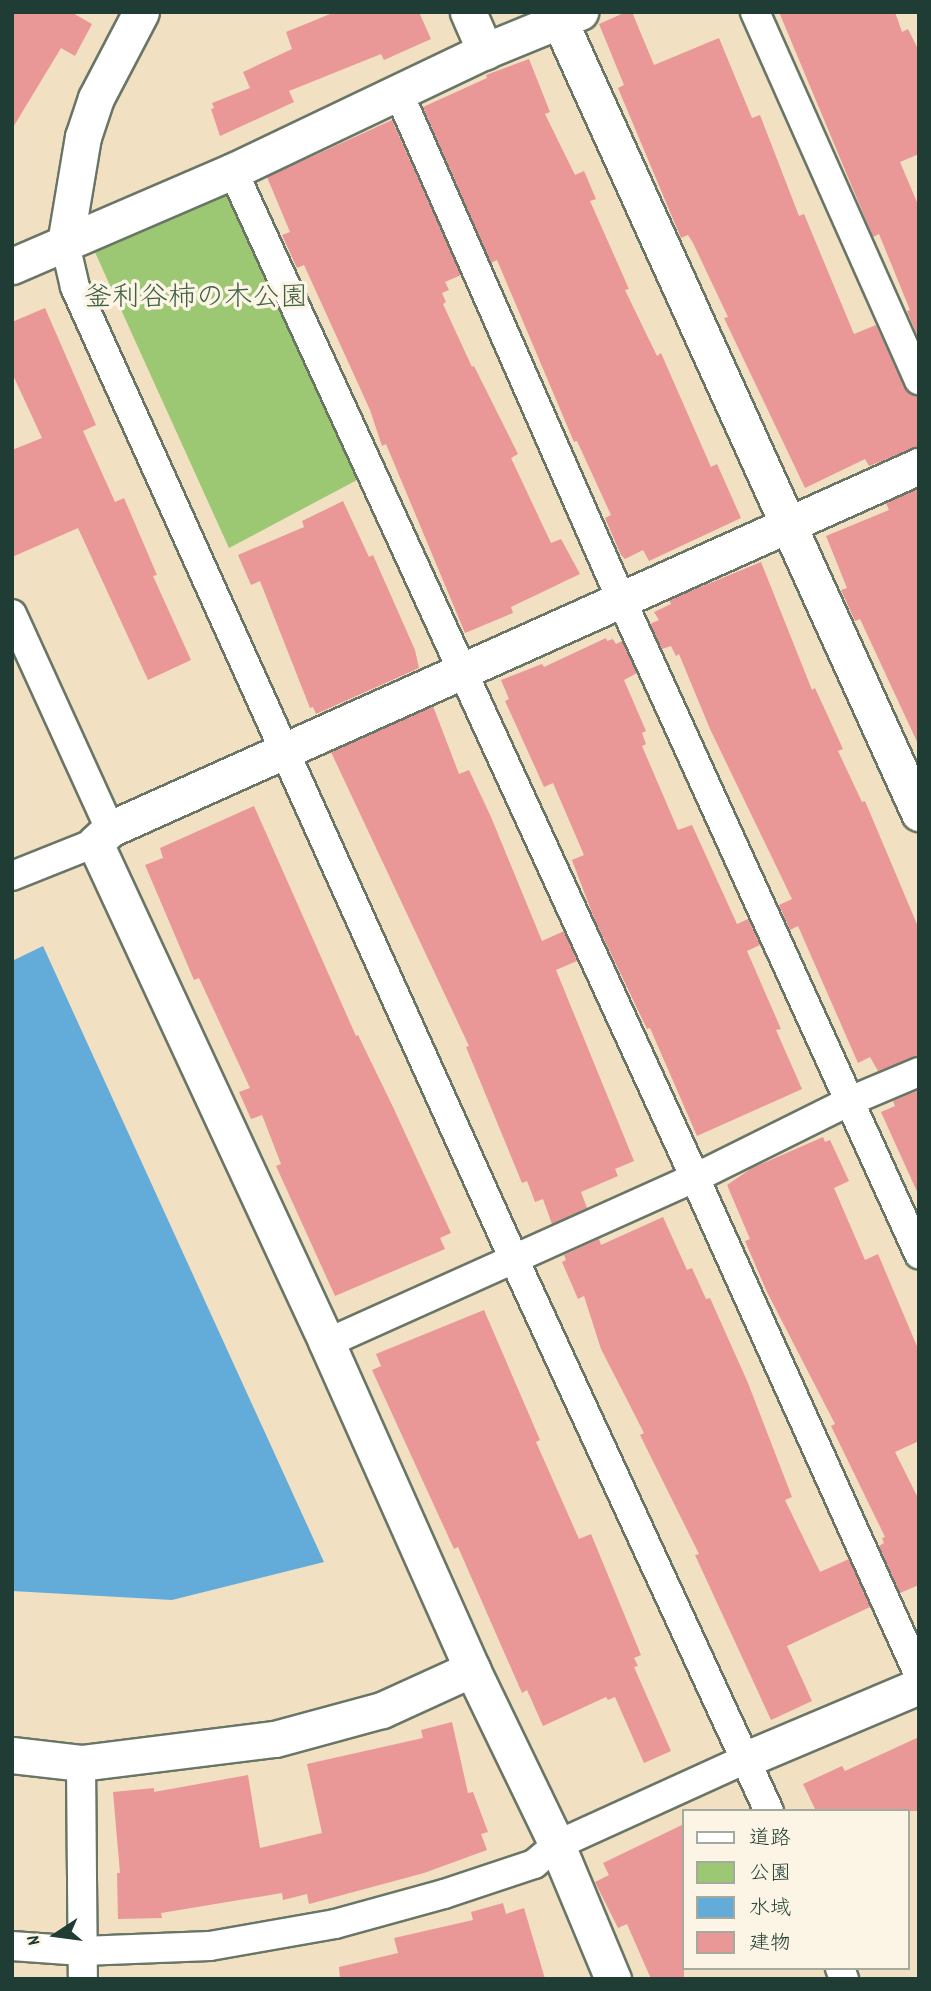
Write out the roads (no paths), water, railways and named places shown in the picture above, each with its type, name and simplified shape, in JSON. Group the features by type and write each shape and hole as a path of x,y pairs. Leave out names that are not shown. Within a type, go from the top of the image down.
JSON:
{"street":[{"path":"141,12 96,98 87,124 65,244 75,287 513,1257 768,1809"},
{"path":"468,12 485,51"},
{"path":"755,12 919,380"},
{"path":"12,266 233,171 485,51 570,17 788,526 919,813"},
{"path":"399,94 621,599 919,1255"},
{"path":"233,171 695,1178 919,1675"},
{"path":"12,876 285,750 919,466"},
{"path":"12,614 103,836 472,1669 557,1844 613,1979"},
{"path":"327,1343 513,1257 695,1178 850,1101 919,1072"},
{"path":"12,1755 81,1763 275,1739 382,1710 472,1669"},
{"path":"12,1946 82,1951 210,1946 335,1924 444,1895 534,1864 557,1844 746,1759 919,1686"},
{"path":"81,1763 83,1979"}],"water":[{"path":"43,946 324,1562 172,1600 12,1591 12,961"}],"park label":[{"name":"釜利谷柿の木公園","path":"196,300"}]}
